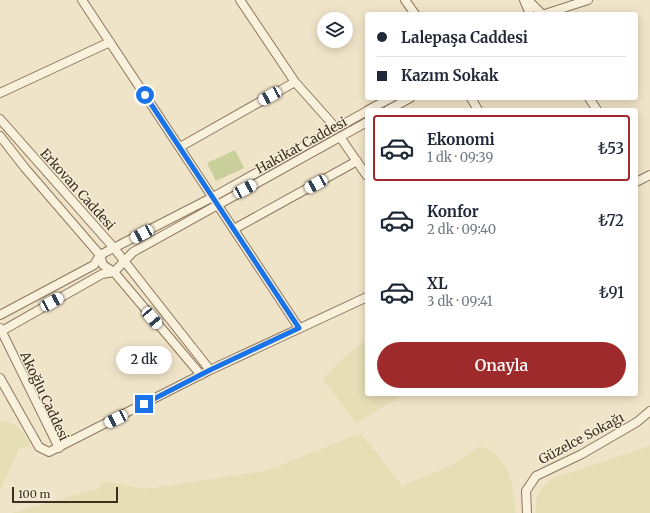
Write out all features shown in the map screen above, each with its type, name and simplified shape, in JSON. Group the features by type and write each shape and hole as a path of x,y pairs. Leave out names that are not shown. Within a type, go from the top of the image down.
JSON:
{"street":[{"path":"240,0 295,82 336,128"},
{"path":"405,0 414,12"},
{"path":"524,0 529,12"},
{"path":"528,0 539,12"},
{"path":"550,12 575,6 588,0"},
{"path":"85,1 110,42 299,328"},
{"path":"569,12 575,6"},
{"path":"0,93 110,42"},
{"path":"180,147 295,82"},
{"name":"Hakikat Caddesi","path":"372,108 387,100"},
{"path":"392,108 406,100"},
{"name":"Hakikat Caddesi","path":"0,316 94,265 100,255 213,197 365,112"},
{"name":"Erkovan Caddesi","path":"0,119 114,248 123,262 210,370"},
{"name":"Hakikat Caddesi","path":"114,272 133,252 365,123"},
{"name":"Erkovan Caddesi","path":"0,136 25,168 100,255 103,265 114,272 201,375"},
{"path":"340,137 365,173"},
{"path":"234,229 357,161"},
{"path":"638,181 650,175"},
{"path":"0,330 102,274 114,272"},
{"path":"59,448 210,370 365,298"},
{"name":"Akoğlu Caddesi","path":"0,330 59,448 49,452 39,447 0,378"},
{"name":"Güzelce Sokağı","path":"527,513 526,491 536,476 582,454 637,422 650,412"}],"shaded area":[{"path":"365,341 365,396 402,396 356,423 323,379 340,361"},
{"path":"2,421 19,427 27,438 30,447 19,448 0,490 0,422"},
{"path":"361,433 402,486 454,464 480,446 490,450 507,468 511,481 516,513 11,513 100,488 100,483 104,481 145,489 266,471"},
{"path":"650,446 650,513 536,513 538,494 545,485 554,478"}],"green space":[{"path":"235,150 244,168 216,181 207,163"}],"route":[{"path":"144,404 210,370 299,328 145,95"}]}
